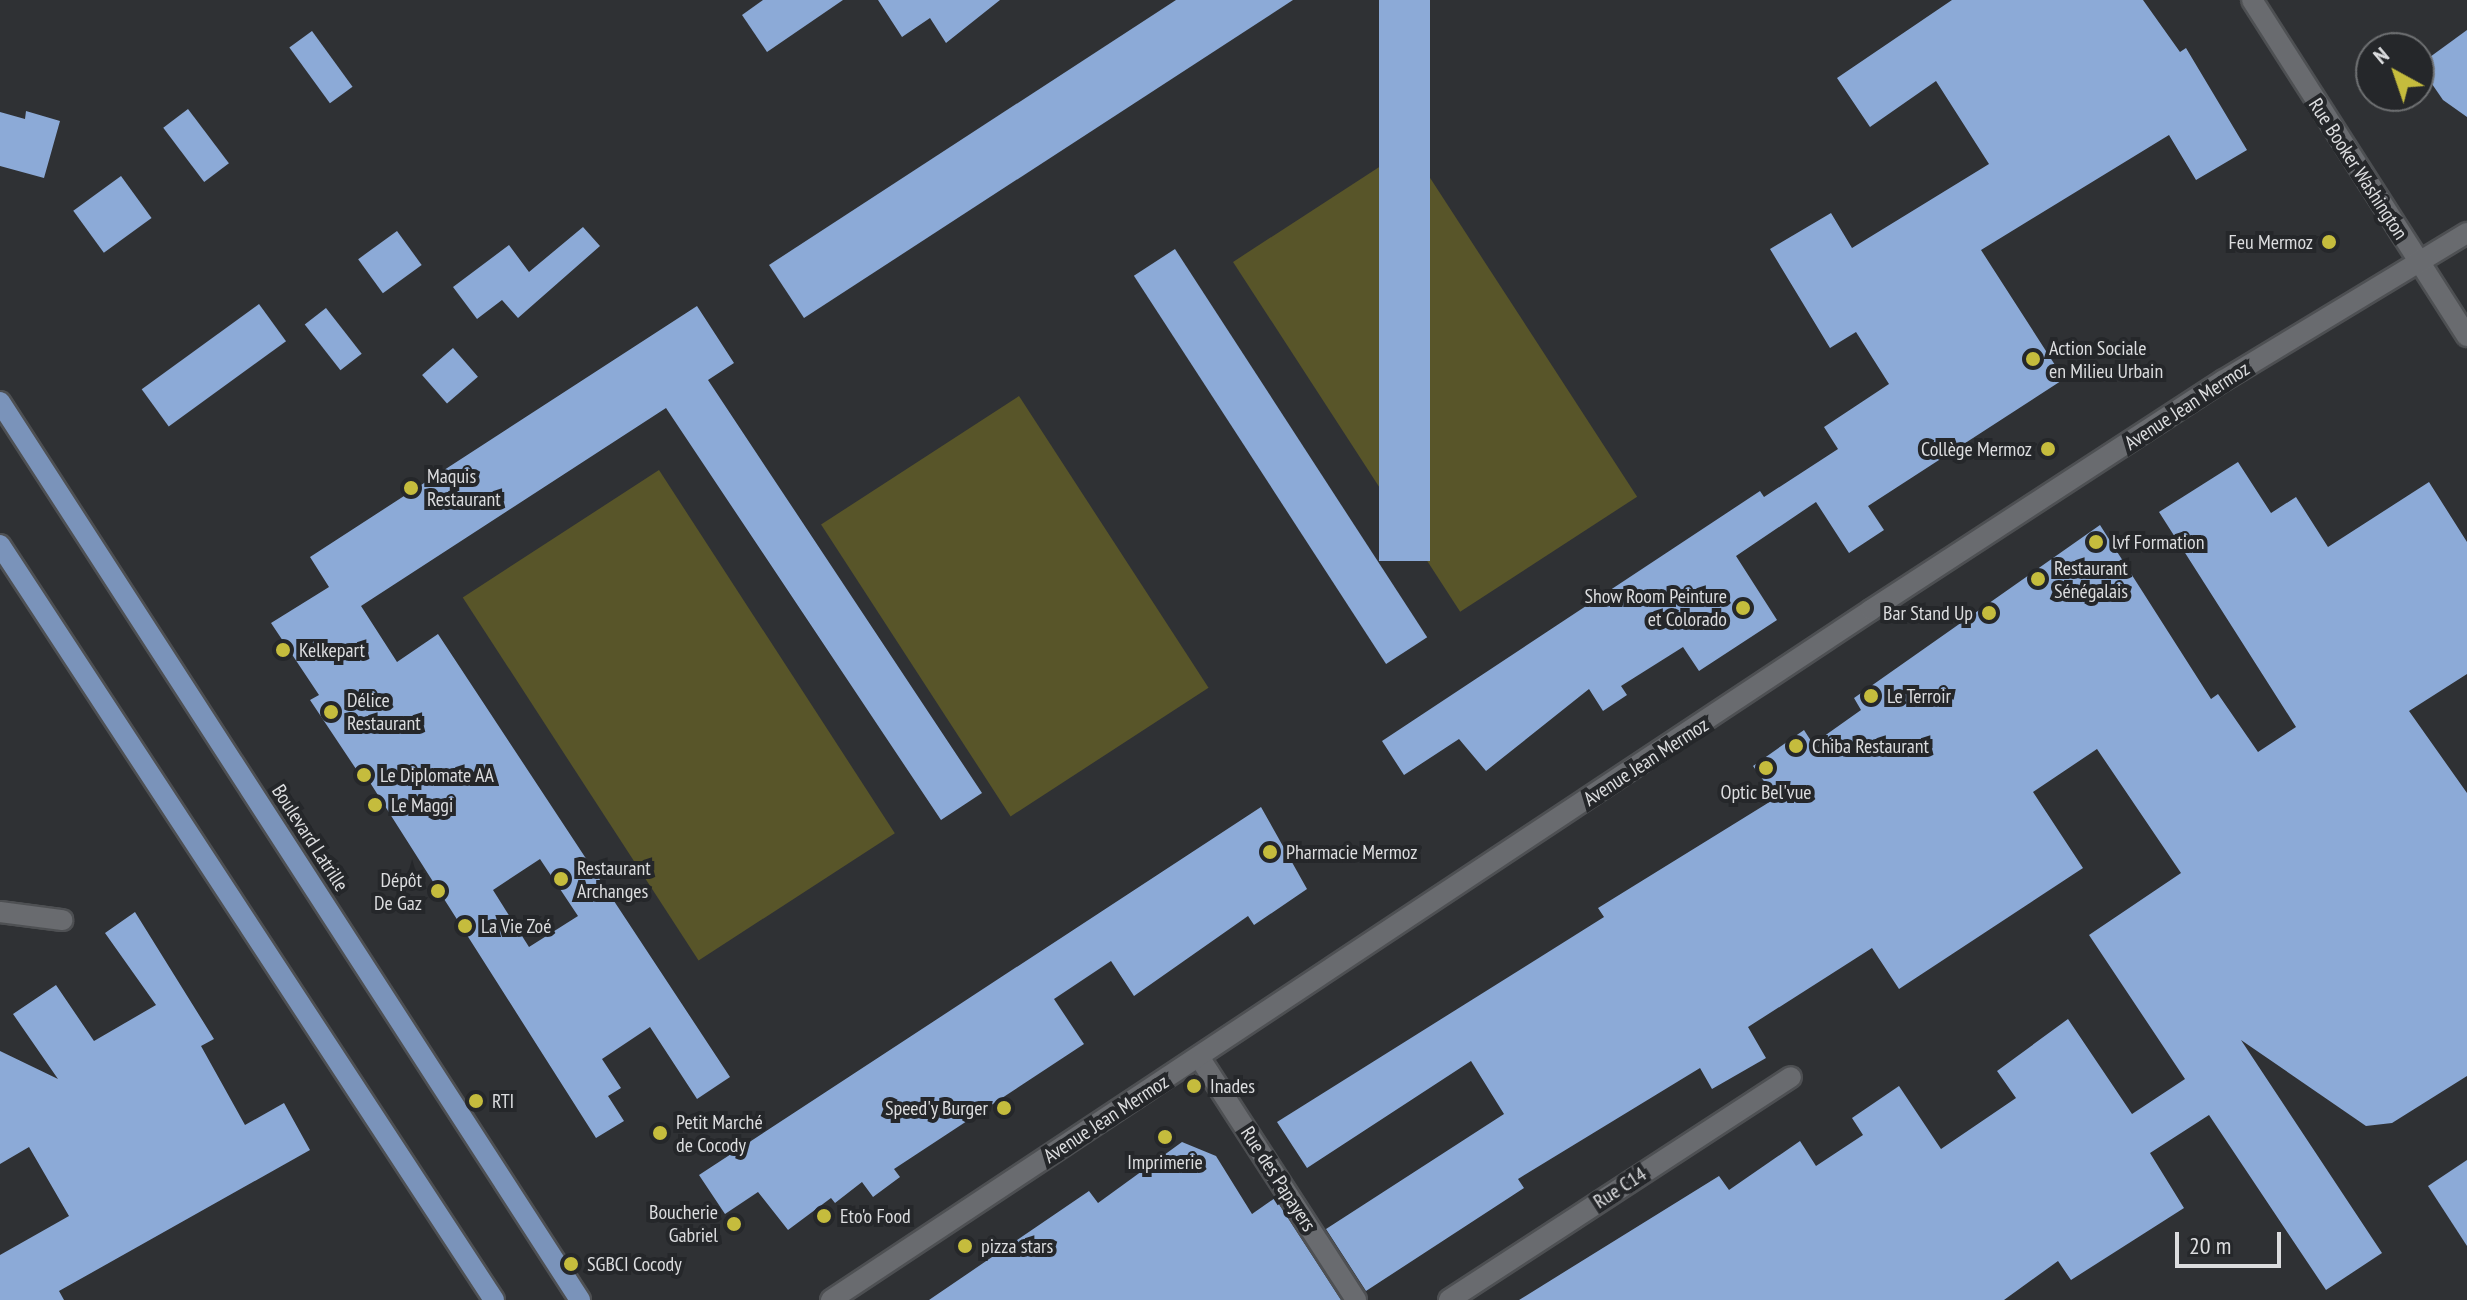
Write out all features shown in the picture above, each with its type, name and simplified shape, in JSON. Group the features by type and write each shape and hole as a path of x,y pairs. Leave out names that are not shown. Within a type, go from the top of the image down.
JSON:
{"main road":[{"name":"Boulevard Latrille","path":"0,402 580,1300"},
{"path":"0,545 494,1300"}],"street":[{"name":"Rue Booker Washington","path":"2252,0 2467,336"},
{"name":"Avenue Jean Mermoz","path":"831,1300 1871,610 2224,380 2467,233"},
{"path":"0,912 62,920"},
{"name":"Rue des Papayers","path":"1199,1057 1356,1300"},
{"name":"Rue C14","path":"1449,1300 1791,1077"}],"shaded area":[{"path":"1410,147 1637,497 1460,612 1233,262"},
{"path":"1019,396 1209,688 1011,816 821,525"},
{"path":"659,470 895,833 699,961 463,597"}],"building":[{"path":"763,0 843,0 767,52 742,15"},
{"path":"878,0 1000,0 946,43 930,18 902,37"},
{"path":"1176,0 1293,0 804,318 769,265"},
{"path":"1379,0 1430,0 1430,561 1379,561"},
{"path":"1952,0 2143,0 2180,52 2186,48 2247,150 2196,180 2169,135 1981,250 2064,379 1868,506 1884,530 1849,553 1816,502 1736,556 1777,620 1699,671 1683,647 1621,686 1627,695 1603,711 1589,689 1486,771 1459,739 1404,775 1382,741 1760,491 1764,497 1838,449 1824,427 1889,384 1856,332 1830,348 1770,249 1831,213 1852,248 1989,164 1936,81 1870,127 1837,78"},
{"path":"2467,30 2467,117 2443,100 2435,88 2435,53"},
{"path":"312,31 353,87 330,103 289,47"},
{"path":"188,109 229,163 204,182 163,128"},
{"path":"26,111 60,121 44,178 0,166 0,112 25,119"},
{"path":"121,176 152,218 104,253 73,211"},
{"path":"583,227 600,246 518,318 502,300 477,319 453,287 509,245 529,272"},
{"path":"397,231 422,265 383,293 358,259"},
{"path":"1175,249 1427,637 1386,664 1134,276"},
{"path":"259,304 286,341 169,426 142,389"},
{"path":"697,306 734,363 708,380 982,793 941,820 666,408 361,606 397,662 438,634 730,1077 697,1099 650,1027 602,1059 621,1088 608,1096 624,1121 596,1138 369,781 366,784 310,700 319,695 271,623 329,587 310,557","holes":["540,859 578,916 529,947 493,890"]},
{"path":"326,308 362,354 340,370 305,325"},
{"path":"453,348 478,377 447,404 422,375"},
{"path":"2238,462 2271,513 2296,497 2328,547 2429,482 2467,542 2467,674 2409,711 2467,793 2467,1076 2392,1123 2366,1126 2241,1040 2382,1253 2326,1290 2209,1115 2150,1153 2184,1208 2071,1280 2058,1261 2004,1300 1519,1300 1719,1176 1729,1190 1800,1141 1816,1166 1863,1135 1852,1118 1899,1086 1941,1149 2016,1098 1997,1071 2068,1019 2132,1114 2185,1079 2089,935 2181,873 2097,749 2033,792 2083,868 1899,989 1872,948 1748,1027 1766,1058 1712,1089 1700,1068 1518,1179 1524,1188 1366,1291 1326,1229 1504,1114 1471,1061 1307,1168 1277,1122 1604,917 1598,908 1776,798 1753,766 1804,730 1813,744 1861,710 1854,698 2100,525 2211,699 2218,694 2258,752 2296,727 2159,512"},
{"path":"1261,807 1307,889 1254,925 1248,916 1134,996 1111,961 1054,999 1084,1044 894,1169 900,1177 873,1197 862,1182 835,1203 831,1198 788,1230 758,1192 725,1214 699,1175"},
{"path":"135,912 214,1039 201,1046 245,1125 284,1103 310,1150 59,1291 64,1300 0,1300 0,1255 69,1216 29,1147 0,1164 0,1051 58,1079 13,1014 56,985 94,1041 156,1005 105,933"},
{"path":"1182,1142 1216,1156 1252,1214 1275,1198 1341,1300 929,1300 1089,1191 1098,1203"},
{"path":"2467,1160 2467,1246 2428,1186"}],"place":[{"name":"Feu Mermoz","path":"2329,242"},
{"name":"Action Sociale en Milieu Urbain","path":"2033,359"},
{"name":"Collège Mermoz","path":"2048,449"},
{"name":"Maquis Restaurant","path":"411,488"},
{"name":"lvf Formation","path":"2096,542"},
{"name":"Restaurant Sénégalais","path":"2038,579"},
{"name":"Show Room Peinture et Colorado","path":"1743,608"},
{"name":"Bar Stand Up","path":"1989,613"},
{"name":"Kelkepart","path":"283,650"},
{"name":"Le Terroir","path":"1871,696"},
{"name":"Délice Restaurant","path":"331,712"},
{"name":"Chiba Restaurant","path":"1796,746"},
{"name":"Optic Bel'vue","path":"1766,768"},
{"name":"Le Diplomate AA","path":"364,775"},
{"name":"Le Maggi","path":"375,805"},
{"name":"Pharmacie Mermoz","path":"1270,852"},
{"name":"Restaurant Archanges","path":"561,879"},
{"name":"Dépôt De Gaz","path":"438,891"},
{"name":"La Vie Zoé","path":"465,926"},
{"name":"Inades","path":"1194,1086"},
{"name":"RTI","path":"476,1101"},
{"name":"Speed'y Burger","path":"1004,1108"},
{"name":"Petit Marché de Cocody","path":"660,1133"},
{"name":"Imprimerie","path":"1165,1137"},
{"name":"Eto'o Food","path":"824,1216"},
{"name":"Boucherie Gabriel","path":"734,1224"},
{"name":"pizza stars","path":"965,1246"},
{"name":"SGBCI Cocody","path":"571,1264"}]}
